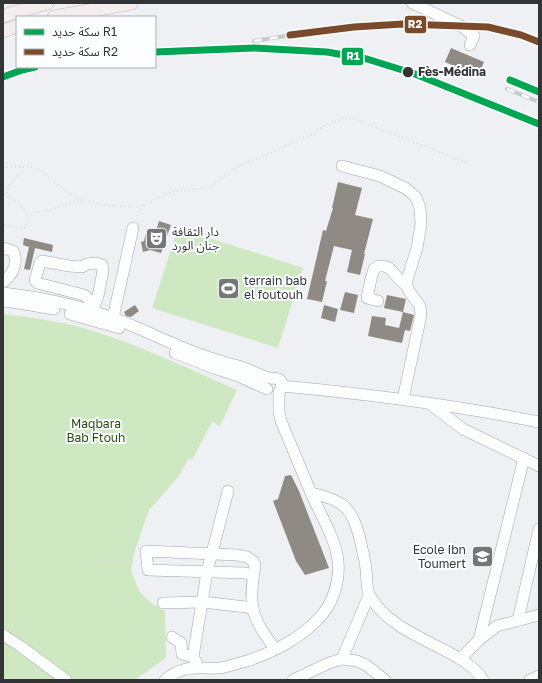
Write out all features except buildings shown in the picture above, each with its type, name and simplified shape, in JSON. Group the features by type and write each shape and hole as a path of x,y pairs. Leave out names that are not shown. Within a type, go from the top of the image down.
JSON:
{"main road":[{"path":"3,16 47,3"},
{"path":"60,16 132,3"},
{"path":"3,30 16,26"}],"street":[{"path":"412,3 461,26 474,36 470,45"},
{"path":"342,166 380,176 405,188 416,197 420,208 421,224 417,248 408,280 408,286 409,291 420,306 421,315 403,399"},
{"path":"113,318 134,228"},
{"path":"3,248 13,251 16,257 14,268 7,271 10,276 3,282"},
{"path":"92,311 98,296 103,271 102,265 96,263 87,264 82,267 42,261 40,263 35,280 37,283 84,295 92,311 115,326 183,356 274,390 403,399 505,415 539,422"},
{"path":"378,300 367,298 374,269 378,266 389,268 408,286"},
{"path":"7,298 61,311 92,311 113,318 185,349 271,378 266,383 274,390 281,421 336,549 338,561 337,579 334,590 328,606 319,619 304,632 275,649 252,659 226,667 181,670 165,680"},
{"path":"429,403 463,430 539,466"},
{"path":"479,640 524,458"},
{"path":"200,668 193,657 207,572 228,491"},
{"path":"311,493 326,496 339,502 347,508 354,518 358,529 364,557 369,595 342,659"},
{"path":"518,620 539,529"},
{"path":"254,575 245,573 148,570 146,551 237,555 247,557 254,561 255,565 252,609 260,626 275,649"},
{"path":"369,595 385,615 394,623 460,659 479,674 483,680"},
{"path":"163,603 202,602 252,609"},
{"path":"460,659 479,640 497,626 539,614"},
{"path":"3,636 20,646 66,680"},
{"path":"172,637 181,643 182,654 193,657"},
{"path":"293,680 329,663 342,659 357,661 366,665 385,680"},
{"path":"530,680 539,676"}],"path":[{"path":"3,167 28,167 40,170 65,191 86,201 111,206 131,207 144,205 173,191 210,188 238,166 283,148 301,138 314,134 325,125 336,122 344,116 468,163"},
{"path":"3,162 24,168"},
{"path":"3,223 12,227 24,228 26,225 27,215 25,208 13,200 7,193 7,188 24,168"},
{"path":"27,215 46,212 74,202 86,201"},
{"path":"134,228 138,213 144,205"},
{"path":"3,366 7,364"},
{"path":"3,557 22,566 57,569 87,566 97,562 147,561"},
{"path":"124,562 123,577 125,602 129,608 148,618"},
{"path":"130,676 135,667 143,659 144,652 142,638 149,613 163,603"},
{"path":"145,628 153,634 163,638 172,637"},
{"path":"132,680 124,666 123,656 129,637 137,630 145,628"}],"green space":[{"name":"terrain bab el foutouh","path":"178,228 303,268 278,348 152,308"},
{"name":"Maqbara Bab Ftouh","path":"3,314 62,323 96,332 150,352 237,390 220,426 212,422 192,460 189,458 178,477 149,510 134,553 131,570 139,591 151,603 165,611 166,658 136,679 72,680 60,671 53,680 3,680"}],"railway":[{"path":"254,41 354,27 403,24 488,27 521,35 539,42"},
{"path":"510,80 539,92"},
{"path":"507,89 539,102"}],"rail line":[{"name":"R2","path":"290,35 354,27 403,24 488,27 521,35 539,42"},
{"name":"R1","path":"156,52 254,48 327,52 367,59 415,74 539,124"},
{"name":"R1","path":"3,77 31,68"},
{"name":"R1","path":"510,80 539,92"}],"place":[{"name":"Fès-Médina","path":"408,72"},
{"name":"دار الثقافة جنان الورد","path":"156,239"},
{"name":"terrain bab el foutouh","path":"228,288"},
{"name":"Ecole Ibn Toumert","path":"482,557"}]}
